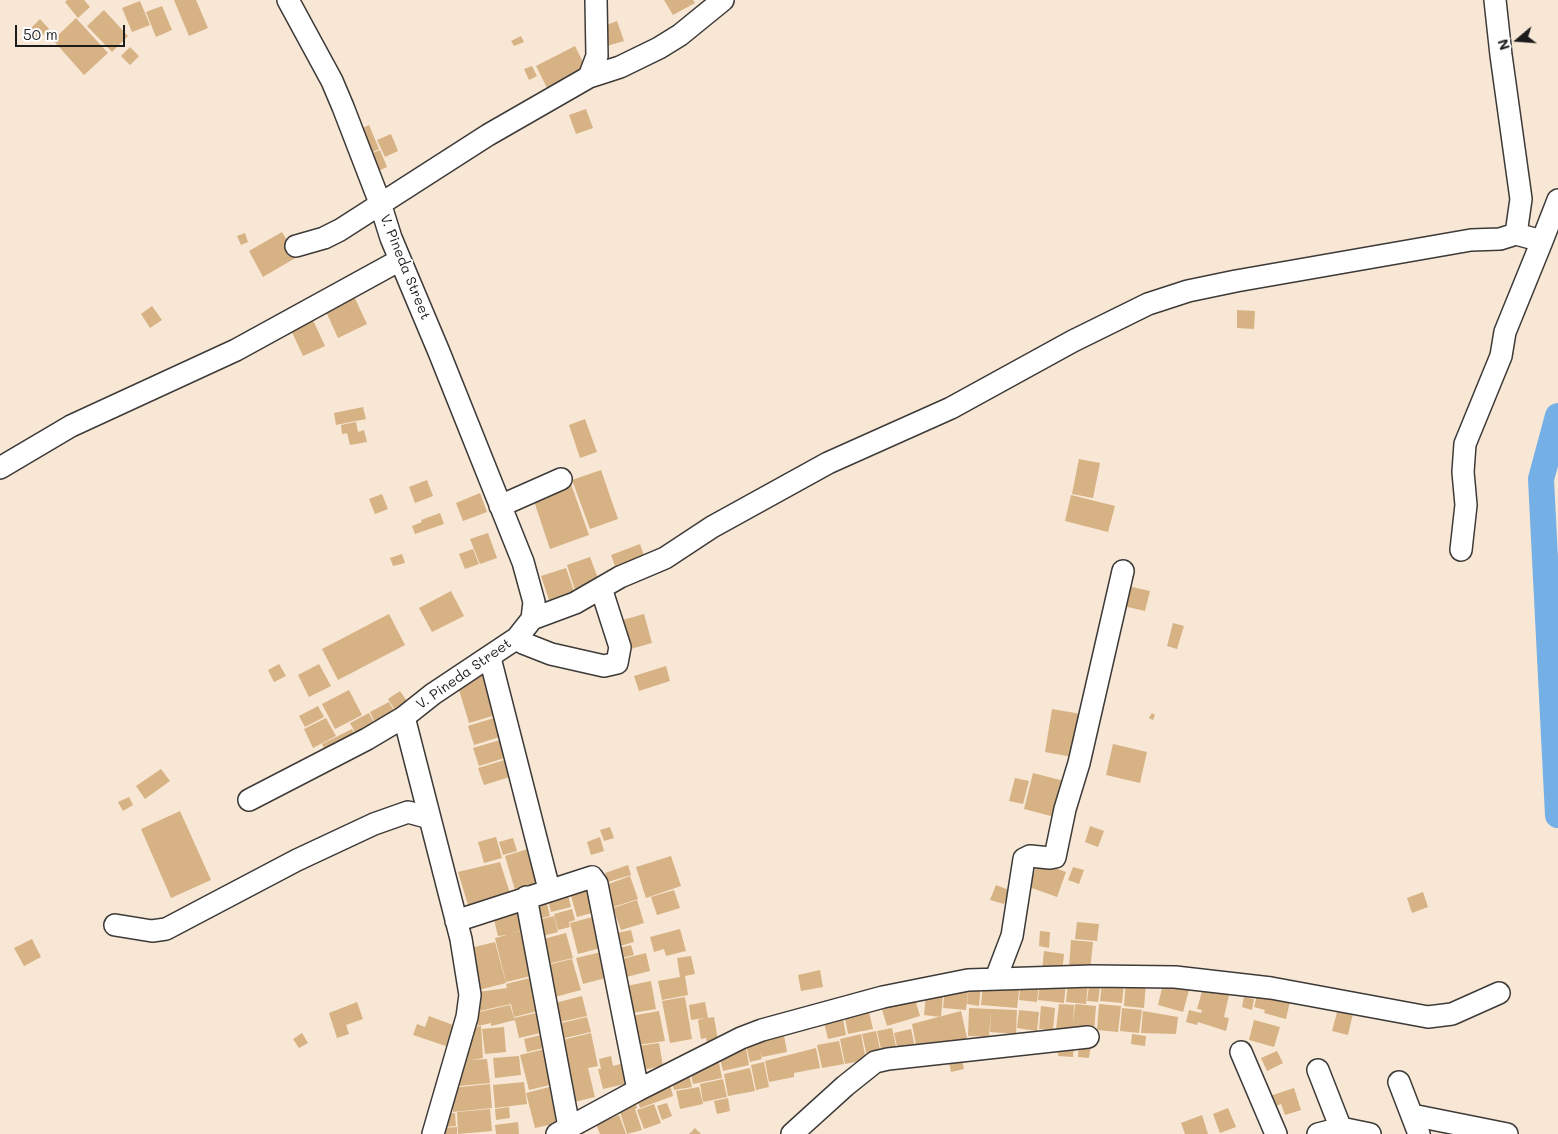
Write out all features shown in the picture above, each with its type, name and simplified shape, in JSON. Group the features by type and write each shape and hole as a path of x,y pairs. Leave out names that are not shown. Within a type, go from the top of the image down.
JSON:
{"street":[{"name":"V. Pineda Street","path":"288,0 332,82 380,203 400,260 439,352 531,585 534,602 532,619 517,638 490,658 451,682 404,717 456,921 470,995 467,1017 433,1134"},
{"path":"589,77 597,56 596,0"},
{"path":"296,246 332,234 532,108 589,77 620,67 659,48 688,30 723,0"},
{"path":"1496,0 1501,55 1521,199 1516,234"},
{"path":"1460,550 1466,505 1463,472 1465,444 1501,356 1505,332 1558,200"},
{"path":"532,619 575,603 620,577 665,558 712,527 828,463 951,408 1082,337 1148,304 1188,291 1227,282 1471,240 1500,239 1516,234 1542,241"},
{"path":"0,468 71,426 236,350 400,260"},
{"path":"500,506 561,479"},
{"path":"996,978 1012,936 1024,859 1030,856 1055,857 1123,571"},
{"path":"517,638 523,643 550,654 604,666 618,663 620,647 601,588"},
{"path":"490,658 549,889"},
{"path":"249,800 367,739 404,717"},
{"path":"114,925 152,931 166,930 297,860 374,824 408,812 430,818"},
{"path":"456,921 549,889 592,877 598,884 638,1090"},
{"path":"526,897 563,1131 740,1038 762,1030 883,997 968,980 1136,976 1217,981 1271,988 1428,1017 1452,1014 1499,993"},
{"path":"792,1134 845,1086 875,1062 965,1049 1088,1037"},
{"path":"1242,1052 1276,1134"},
{"path":"1318,1070 1342,1131"},
{"path":"1399,1082 1415,1125 1507,1134"},
{"path":"1318,1134 1342,1131 1370,1134"}],"building":[{"path":"67,0 84,0 90,7 78,18 65,2"},
{"path":"174,0 196,0 208,28 189,36"},
{"path":"664,0 693,0 695,3 673,15"},
{"path":"140,1 150,25 132,32 122,8"},
{"path":"162,6 172,30 156,37 146,12"},
{"path":"104,10 128,36 112,52 87,26"},
{"path":"76,18 108,53 84,75 53,40"},
{"path":"40,19 49,29 36,42 27,32"},
{"path":"617,21 624,41 607,46 601,27"},
{"path":"521,36 524,42 514,46 511,41"},
{"path":"575,46 586,68 547,88 536,66"},
{"path":"130,47 139,56 130,65 121,56"},
{"path":"532,66 537,76 529,80 524,69"},
{"path":"586,109 593,128 576,134 569,115"},
{"path":"369,125 379,149 369,154 359,130"},
{"path":"391,134 398,151 385,157 377,140"},
{"path":"380,150 387,167 378,171 370,154"},
{"path":"282,232 297,257 263,277 249,251"},
{"path":"245,233 248,242 241,245 237,236"},
{"path":"352,292 367,324 338,338 323,305"},
{"path":"152,306 162,320 150,328 141,314"},
{"path":"1237,310 1255,311 1254,329 1237,328"},
{"path":"313,320 325,346 303,356 291,330"},
{"path":"363,407 366,419 336,425 334,413"},
{"path":"585,419 597,452 580,458 569,425"},
{"path":"356,422 358,432 364,430 367,442 350,445 347,433 342,434 341,425"},
{"path":"1079,459 1100,463 1093,498 1072,494"},
{"path":"601,470 618,519 590,529 572,480"},
{"path":"427,480 433,496 415,503 409,487"},
{"path":"571,484 589,535 550,549 533,498"},
{"path":"480,493 487,512 463,521 456,503"},
{"path":"382,494 388,509 375,514 369,499"},
{"path":"1071,495 1115,506 1108,532 1065,521"},
{"path":"440,513 444,524 415,534 412,526 422,522 421,520"},
{"path":"488,533 497,558 480,564 470,539"},
{"path":"640,544 646,561 617,572 611,555"},
{"path":"473,549 479,564 465,569 459,554"},
{"path":"402,554 405,563 393,566 390,558"},
{"path":"590,557 599,581 575,590 567,565"},
{"path":"566,568 574,591 549,600 541,576"},
{"path":"1123,585 1150,591 1145,611 1119,605"},
{"path":"451,591 464,616 432,632 419,608"},
{"path":"389,614 405,645 338,680 322,649"},
{"path":"644,614 652,643 627,650 619,621"},
{"path":"1173,623 1184,626 1177,649 1167,646"},
{"path":"279,664 286,676 274,682 268,670"},
{"path":"319,664 331,686 309,697 298,675"},
{"path":"666,666 670,681 639,691 634,676"},
{"path":"486,674 499,714 469,723 457,683"},
{"path":"349,690 362,715 335,729 322,704"},
{"path":"400,691 411,707 398,715 388,699"},
{"path":"389,702 397,716 377,727 370,712"},
{"path":"318,706 324,717 305,727 299,716"},
{"path":"1052,709 1081,714 1073,757 1045,752"},
{"path":"369,713 376,726 357,736 350,723"},
{"path":"1152,713 1155,715 1153,720 1149,718"},
{"path":"497,717 503,736 474,745 468,726"},
{"path":"326,718 336,736 313,748 304,729"},
{"path":"352,729 357,739 327,754 322,744"},
{"path":"503,739 508,757 479,766 473,748"},
{"path":"1113,744 1147,752 1140,783 1106,775"},
{"path":"508,759 513,776 484,785 478,768"},
{"path":"161,769 170,781 145,799 136,786"},
{"path":"1033,773 1064,781 1055,817 1024,809"},
{"path":"1015,778 1029,781 1023,804 1009,801"},
{"path":"129,797 133,805 123,811 118,802"},
{"path":"180,811 211,880 171,898 141,829"},
{"path":"1090,826 1104,831 1098,847 1085,842"},
{"path":"610,827 614,838 604,841 600,830"},
{"path":"496,837 502,858 484,863 478,842"},
{"path":"600,837 604,851 591,855 587,842"},
{"path":"513,838 517,851 503,855 499,842"},
{"path":"531,848 541,882 515,890 505,856"},
{"path":"671,856 681,886 646,898 636,867"},
{"path":"500,862 510,893 468,905 458,872"},
{"path":"1038,862 1066,872 1057,897 1029,887"},
{"path":"628,865 631,875 608,882 605,873"},
{"path":"1073,867 1084,870 1079,884 1068,880"},
{"path":"630,876 638,899 613,907 606,885"},
{"path":"591,883 599,911 577,917 569,889"},
{"path":"996,885 1009,890 1004,904 990,900"},
{"path":"674,890 680,908 657,915 651,897"},
{"path":"567,891 571,907 551,912 547,896"},
{"path":"1423,892 1428,907 1412,913 1407,898"},
{"path":"545,896 550,916 534,920 529,900"},
{"path":"637,900 644,923 621,930 613,908"},
{"path":"525,903 531,929 511,933 529,930 539,974 506,982 495,938 507,935 498,936 493,915"},
{"path":"572,909 575,920 569,922 570,927 558,930 554,914"},
{"path":"554,916 558,932 538,937 534,921"},
{"path":"596,916 604,947 578,954 570,923"},
{"path":"1077,922 1099,924 1097,941 1075,939"},
{"path":"680,929 686,951 666,956 664,949 654,952 650,937"},
{"path":"631,930 634,942 620,946 617,933"},
{"path":"1040,931 1050,932 1049,948 1039,946"},
{"path":"566,933 573,958 543,965 536,941"},
{"path":"32,939 41,957 24,966 14,948"},
{"path":"1071,940 1093,942 1090,971 1069,968"},
{"path":"495,942 506,983 475,991 466,949"},
{"path":"631,945 634,955 621,958 619,948"},
{"path":"606,951 613,976 583,984 576,958"},
{"path":"1044,951 1064,954 1062,972 1042,970"},
{"path":"646,953 650,971 622,978 618,960"},
{"path":"691,956 695,974 685,976 688,995 662,1000 658,981 680,977 677,958"},
{"path":"572,959 581,990 551,998 543,966"},
{"path":"820,970 823,987 801,991 798,975"},
{"path":"538,976 546,1009 514,1017 511,1004 476,1012 471,993 507,988 506,984"},
{"path":"1021,980 1039,982 1037,1002 1019,1000"},
{"path":"1126,980 1146,982 1144,1008 1124,1006"},
{"path":"651,981 656,1009 627,1014 622,987"},
{"path":"1040,981 1066,983 1064,1003 1038,1000"},
{"path":"1068,982 1088,983 1086,1004 1066,1002"},
{"path":"1102,982 1124,984 1122,1003 1100,1001"},
{"path":"969,983 981,984 979,1006 967,1004"},
{"path":"1020,983 1017,1008 981,1005 983,984"},
{"path":"1163,984 1189,990 1183,1012 1158,1005"},
{"path":"1089,986 1100,987 1098,1002 1087,1001"},
{"path":"945,988 968,991 966,1010 943,1008"},
{"path":"1203,988 1229,995 1224,1017 1229,1018 1226,1031 1198,1022 1197,1025 1186,1022 1189,1010 1201,1013 1202,1010 1197,1009"},
{"path":"1258,992 1290,1001 1286,1019 1264,1013 1265,1010 1254,1007"},
{"path":"926,993 943,994 941,1017 924,1015"},
{"path":"582,996 587,1016 560,1022 555,1003"},
{"path":"914,996 920,1016 887,1026 881,1006"},
{"path":"685,997 692,1039 670,1043 662,1001"},
{"path":"1244,997 1254,999 1252,1010 1242,1007"},
{"path":"357,1002 363,1019 346,1025 349,1034 337,1038 329,1013"},
{"path":"705,1002 708,1018 714,1017 719,1046 708,1048 706,1038 701,1039 698,1020 705,1018 691,1020 689,1005"},
{"path":"1059,1004 1074,1005 1073,1024 1075,1004 1096,1006 1094,1032 1056,1029"},
{"path":"1099,1004 1121,1006 1118,1032 1097,1030"},
{"path":"510,1005 514,1018 540,1012 545,1032 519,1038 515,1020 491,1026 491,1023 478,1026 475,1013"},
{"path":"1339,1005 1354,1009 1348,1035 1332,1031"},
{"path":"1041,1006 1055,1008 1053,1030 1039,1029"},
{"path":"868,1008 873,1029 848,1034 844,1013"},
{"path":"969,1008 991,1009 989,1037 968,1036"},
{"path":"1122,1008 1142,1010 1139,1033 1120,1031"},
{"path":"991,1009 1017,1010 1016,1034 990,1032"},
{"path":"1019,1010 1039,1012 1037,1031 1017,1028"},
{"path":"659,1011 665,1041 637,1045 631,1016"},
{"path":"961,1011 967,1038 917,1050 912,1024"},
{"path":"1143,1011 1178,1017 1176,1034 1141,1033"},
{"path":"842,1014 846,1035 828,1039 823,1018"},
{"path":"429,1016 453,1025 446,1046 413,1035 417,1024 425,1027"},
{"path":"587,1017 591,1032 556,1040 553,1025"},
{"path":"1254,1020 1280,1027 1274,1047 1249,1040"},
{"path":"481,1026 483,1058 471,1060 487,1059 490,1083 459,1086 457,1061 469,1028"},
{"path":"504,1027 506,1052 485,1054 482,1029"},
{"path":"892,1028 897,1051 882,1054 877,1031"},
{"path":"911,1029 915,1047 898,1051 894,1033"},
{"path":"783,1030 787,1052 762,1057 760,1052 762,1059 750,1062 745,1041"},
{"path":"876,1031 881,1054 867,1056 862,1034"},
{"path":"302,1033 308,1043 299,1048 293,1039"},
{"path":"591,1033 598,1066 588,1068 595,1097 574,1102 554,1042"},
{"path":"545,1034 548,1047 527,1052 524,1039"},
{"path":"861,1034 866,1060 845,1064 840,1039"},
{"path":"1132,1034 1146,1036 1145,1046 1131,1044"},
{"path":"839,1041 844,1064 822,1068 817,1045"},
{"path":"659,1043 663,1066 642,1070 638,1046"},
{"path":"1059,1043 1074,1044 1073,1057 1058,1056"},
{"path":"1079,1043 1091,1045 1089,1058 1078,1057"},
{"path":"746,1048 749,1065 723,1071 719,1054"},
{"path":"816,1048 820,1068 794,1073 794,1077 769,1082 765,1061"},
{"path":"545,1049 554,1084 529,1090 520,1055"},
{"path":"1277,1051 1283,1063 1267,1071 1261,1058"},
{"path":"519,1056 521,1075 495,1078 493,1058"},
{"path":"611,1056 613,1066 624,1063 629,1083 603,1089 598,1069 601,1069 599,1059"},
{"path":"962,1059 964,1069 951,1072 949,1062"},
{"path":"764,1062 769,1087 756,1090 751,1065"},
{"path":"719,1063 722,1078 693,1084 690,1069"},
{"path":"750,1068 755,1091 728,1096 724,1074"},
{"path":"689,1074 692,1087 674,1090 671,1078"},
{"path":"723,1079 727,1097 703,1102 700,1084"},
{"path":"524,1082 527,1104 495,1108 493,1085"},
{"path":"490,1084 492,1108 453,1112 451,1088"},
{"path":"670,1085 673,1096 640,1108 636,1097"},
{"path":"553,1086 562,1122 535,1128 526,1093"},
{"path":"699,1087 703,1104 680,1109 676,1091"},
{"path":"1294,1088 1301,1110 1285,1115 1281,1104 1274,1107 1270,1096"},
{"path":"728,1098 730,1111 717,1114 714,1101"},
{"path":"635,1100 637,1108 635,1109 642,1130 627,1134 618,1106"},
{"path":"667,1103 672,1116 662,1120 657,1106"},
{"path":"654,1104 661,1123 644,1129 637,1110"},
{"path":"509,1107 510,1118 496,1120 495,1109"},
{"path":"1228,1108 1236,1127 1220,1133 1213,1114"},
{"path":"490,1109 492,1131 458,1134 457,1112"},
{"path":"455,1113 456,1126 445,1127 444,1114"},
{"path":"619,1115 626,1134 600,1134 596,1124"},
{"path":"1202,1115 1208,1134 1185,1134 1181,1123"},
{"path":"518,1122 519,1134 496,1134 495,1125"},
{"path":"457,1127 457,1134 444,1134 444,1128"},
{"path":"695,1128 701,1134 689,1134"}],"waterway":[{"path":"1558,416 1541,479 1558,815"}]}
